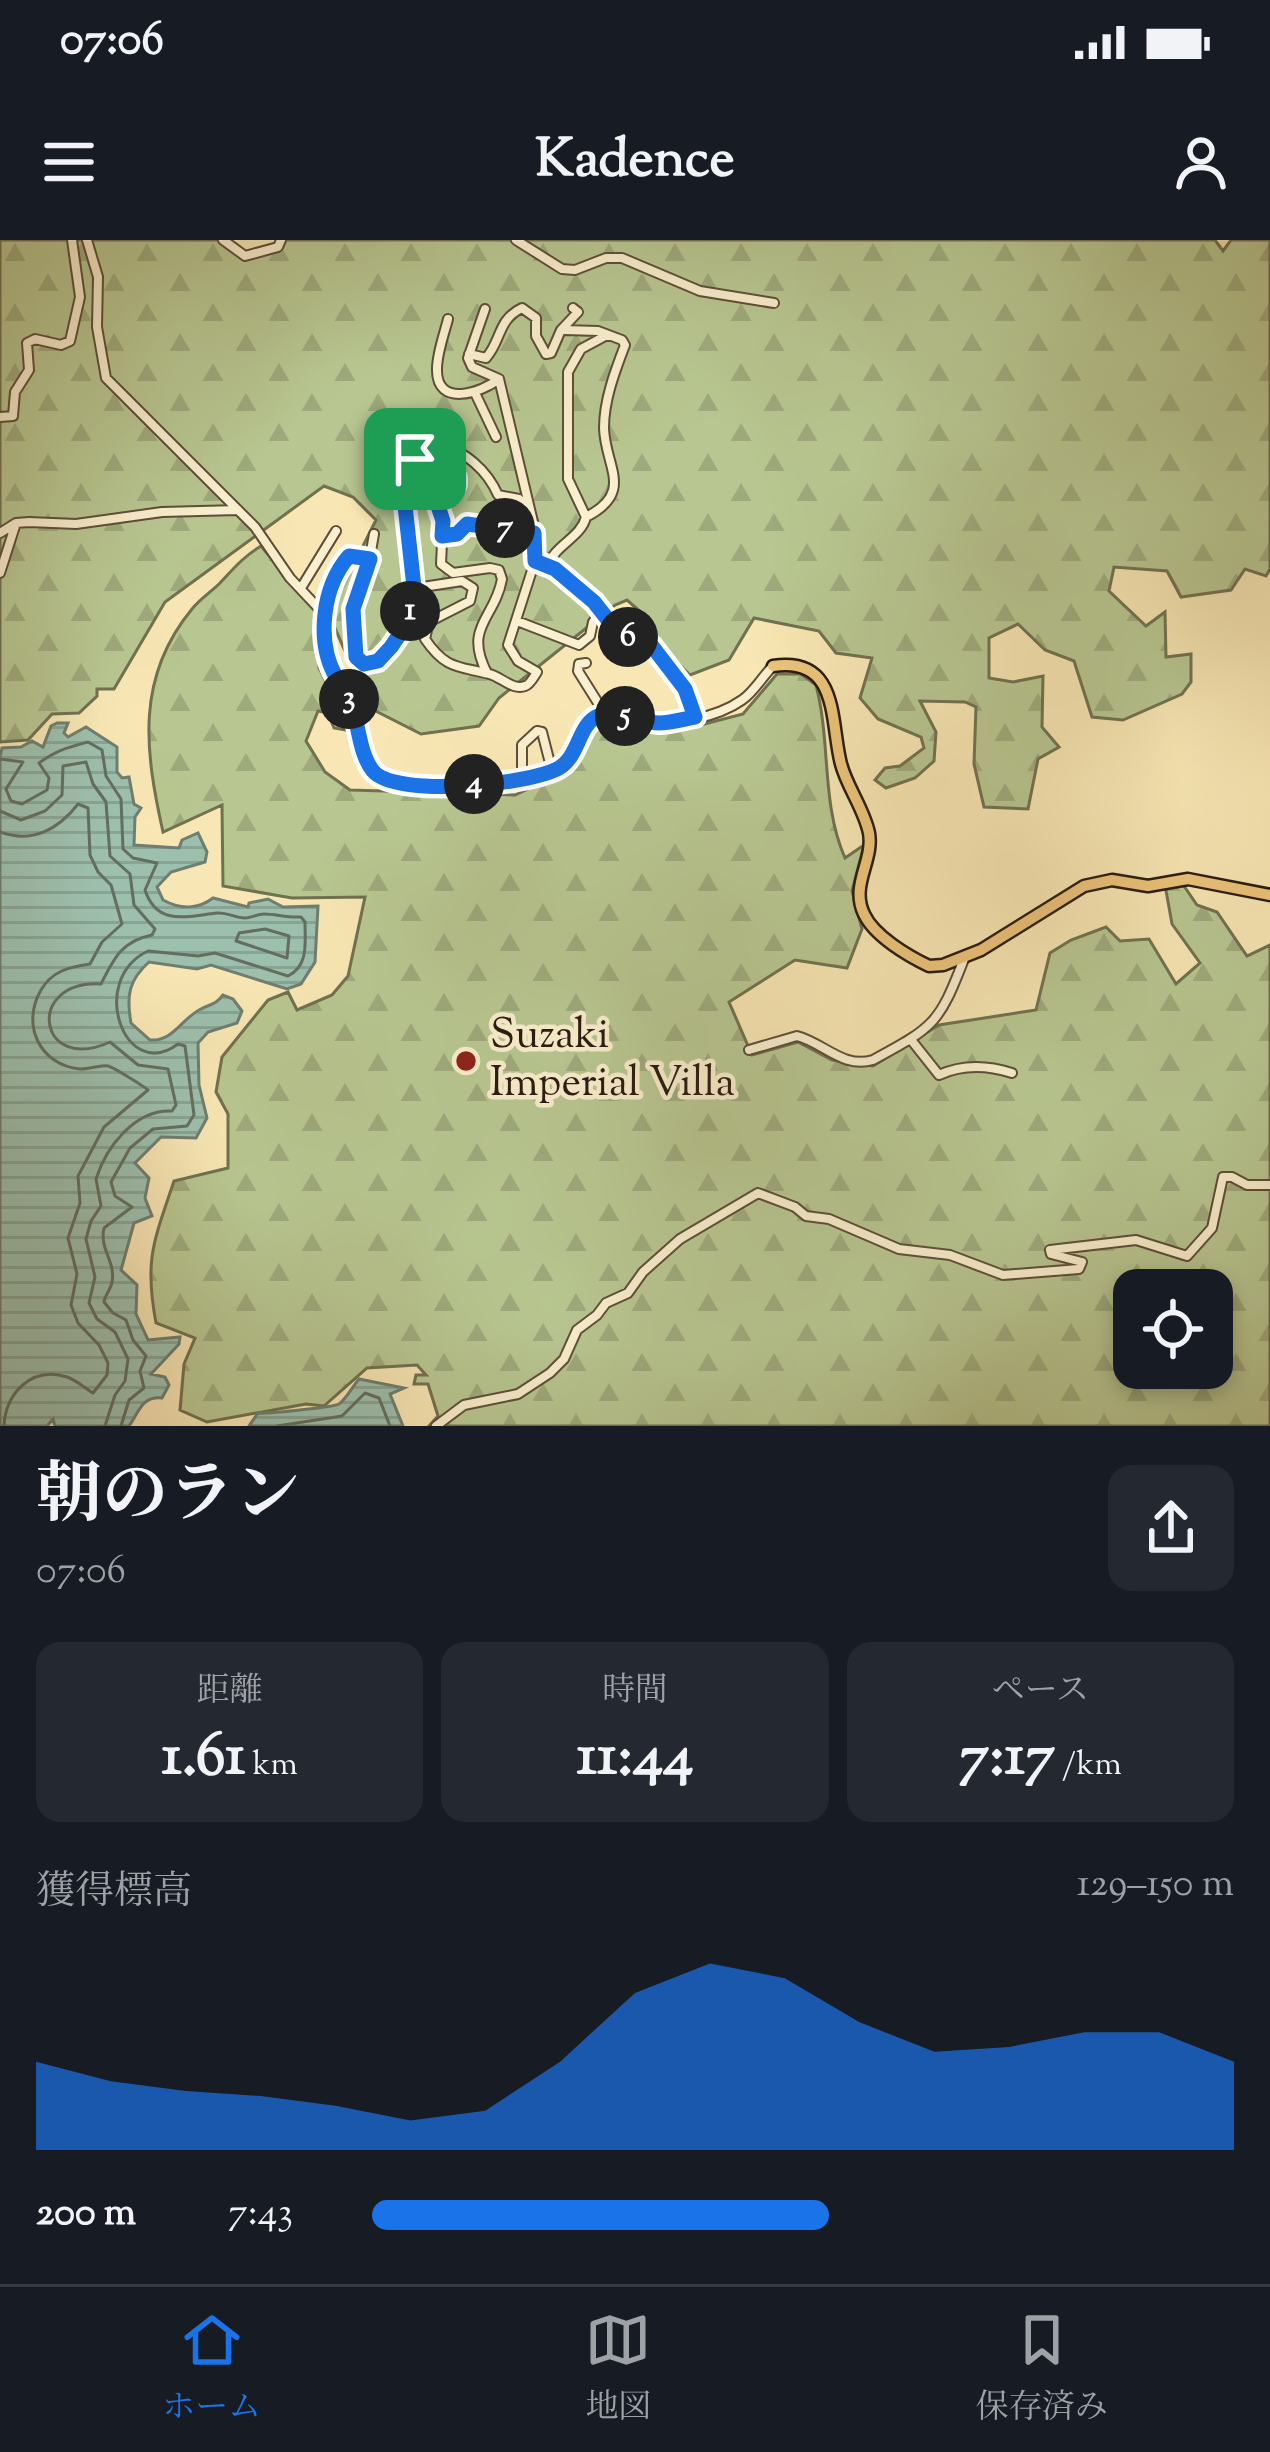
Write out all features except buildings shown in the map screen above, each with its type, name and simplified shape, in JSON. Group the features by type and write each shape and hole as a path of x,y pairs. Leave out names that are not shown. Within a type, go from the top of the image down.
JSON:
{"main road":[{"path":"773,666 796,666 809,672 829,694 841,764 870,838 859,887 869,922 928,966 964,958 1084,886 1112,880 1148,886 1188,879 1270,895"}],"street":[{"path":"0,417 14,416 17,385 29,370 27,343 35,339 61,345 70,341 80,297 72,240"},
{"path":"87,240 98,277 97,327 106,377 255,527 324,614"},
{"path":"223,240 245,256 278,248 281,240"},
{"path":"516,240 562,269 622,258 700,291 774,303"},
{"path":"469,355 486,358 502,321 522,308 536,318 536,336 546,354 551,353 561,330 578,312 573,308"},
{"path":"485,309 469,355 472,367 499,379"},
{"path":"448,319 436,374 449,392 476,394 499,379"},
{"path":"549,565 552,555 581,530 586,517 603,508 615,485 604,431 611,383 625,345 609,334 561,330"},
{"path":"586,517 568,479 568,371 581,349 609,334"},
{"path":"416,588 468,582 472,588 470,601 432,619 425,640 445,662 518,687 536,676 508,646 535,561 530,508 499,379"},
{"path":"476,394 496,437"},
{"path":"410,420 468,458 493,482 498,495 530,508"},
{"path":"374,534 353,609 359,662 378,661 391,647 406,625 416,588 405,506 389,466 399,455 441,466 456,478 456,484 434,494 443,521 440,558 444,568 453,573 490,568 499,570 502,578 477,635 487,673"},
{"path":"0,533 16,524 76,524 162,512 238,510"},
{"path":"0,573 16,524"},
{"path":"442,536 457,534 467,524 534,533"},
{"path":"301,588 335,531"},
{"path":"370,559 344,560 324,614 326,655 352,703 368,763 378,776 398,785 522,781 572,758 590,723 605,714 660,723 695,717 747,697 773,666"},
{"path":"535,561 549,565 601,610 620,635 652,646 685,689 695,717"},
{"path":"517,621 579,645 590,636 601,610"},
{"path":"586,663 579,664 578,671 605,714"},
{"path":"522,781 522,745 538,731 552,771"},
{"path":"749,1050 797,1036 837,1057 866,1063 928,1029 946,1006 964,958"},
{"path":"912,1041 939,1076 956,1067 995,1067 1012,1073"},
{"path":"436,1426 464,1405 518,1394 550,1373 577,1330 606,1303 628,1293 643,1272 680,1239 758,1193 806,1216 829,1219 899,1249 950,1255 1018,1276 1082,1266 1076,1259 1051,1254 1061,1247 1102,1247 1136,1240 1187,1256 1212,1228 1223,1177 1247,1185 1270,1185"}],"green space":[{"path":"0,240 219,240 234,250 257,255 283,246 285,240 1215,240 1223,251 1231,240 1270,240 1270,569 1266,576 1245,569 1231,590 1181,597 1167,571 1114,567 1109,591 1146,626 1165,612 1166,657 1191,654 1191,682 1182,694 1123,720 1092,717 1074,661 1045,650 1018,624 989,638 989,678 1013,682 1043,676 1042,727 1059,747 1038,759 1028,809 984,807 974,764 976,707 965,702 920,701 936,732 934,761 915,778 886,788 875,780 885,768 900,766 924,748 921,737 878,719 860,698 872,658 836,653 819,631 754,618 729,660 690,675 655,641 642,613 627,600 499,698 479,726 421,734 358,702 353,670 329,614 376,520 353,497 324,486 165,602 114,689 97,689 97,696 79,713 52,714 28,740 0,742"},
{"path":"261,546 319,616 319,668 351,731 334,728 328,713 318,711 306,741 325,772 350,790 515,795 571,769 597,727 607,723 645,730 697,726 743,714 777,674 801,674 816,685 837,837 845,858 864,845 852,891 862,929 847,968 795,960 729,1002 752,1055 798,1042 832,1060 873,1066 939,1025 1036,1010 1050,953 1106,927 1120,941 1149,939 1176,984 1200,963 1172,924 1165,885 1182,883 1197,905 1217,912 1247,956 1270,945 1270,1426 429,1426 438,1416 428,1384 414,1384 416,1375 426,1375 417,1365 367,1368 324,1406 306,1404 207,1422 180,1410 184,1364 195,1338 156,1323 151,1282 156,1235 174,1181 228,1168 228,1114 216,1092 222,1057 268,1000 288,992 297,1010 332,995 348,976 365,897 292,898 223,886 222,805 163,832 149,744 153,689 174,635 192,609"}],"water":[{"path":"68,723 64,733 68,737 86,727 117,747 117,772 122,778 129,777 134,804 141,808 135,817 134,845 179,848 182,840 198,833 207,852 205,862 171,872 157,887 163,900 183,907 213,898 248,907 268,899 283,907 318,906 315,962 301,984 287,989 211,965 197,969 149,962 131,989 131,1023 150,1040 170,1034 223,995 242,1011 237,1023 208,1032 198,1043 199,1085 207,1118 196,1138 161,1137 135,1163 149,1178 145,1198 152,1216 134,1223 121,1270 137,1285 136,1314 148,1340 180,1337 151,1374 165,1377 169,1385 162,1398 145,1403 129,1426 55,1426 53,1419 47,1426 0,1426 0,757 2,748 32,741 43,747 51,726"},
{"path":"359,1379 404,1388 390,1394 403,1426 249,1426 258,1413 339,1404"}],"place":[{"name":"Suzaki Imperial Villa","path":"466,1061"}],"route":[{"path":"399,455 415,459 441,466 456,478 456,484 434,494 443,521 442,536 457,534 467,524 534,533 535,561 555,569 594,602 620,635 652,646 685,689 695,717 660,723 599,715 572,758 531,779 398,785 378,776 368,763 352,703 326,655 324,614 344,560 356,556 370,559 353,609 359,662 378,661 406,625 416,588 405,506 389,466 399,455"}]}
